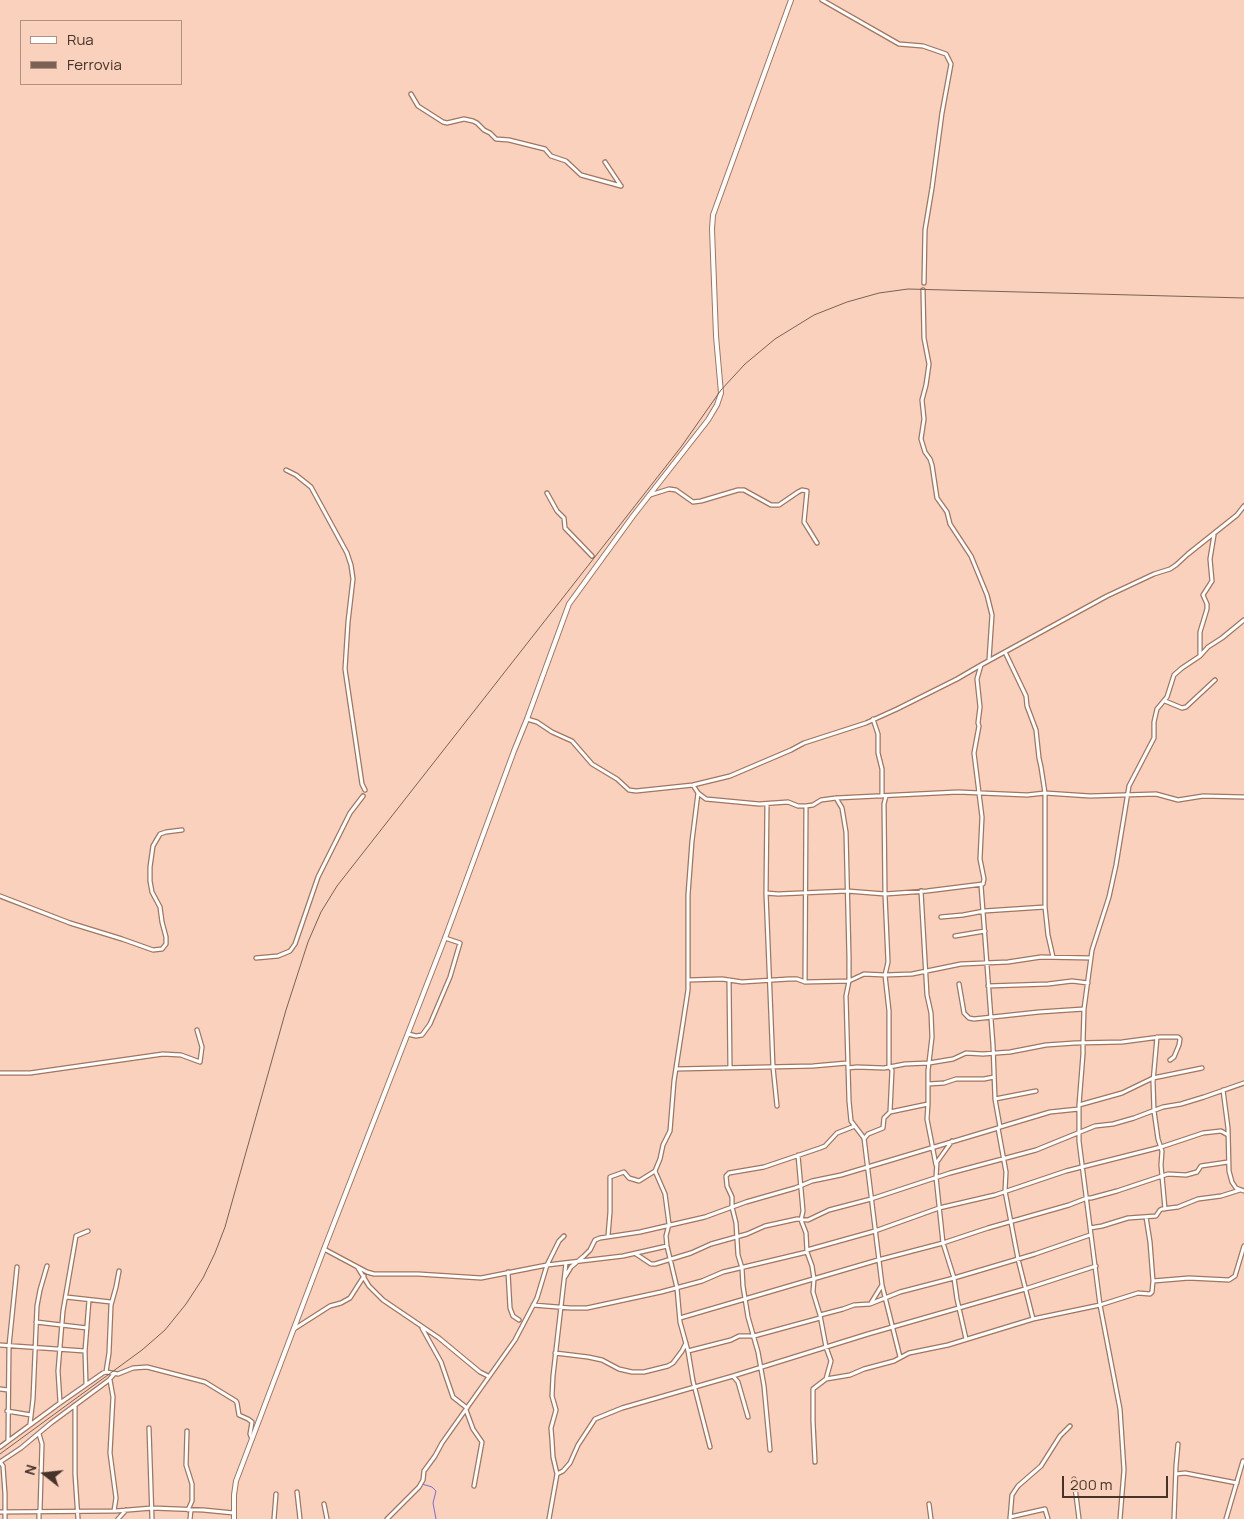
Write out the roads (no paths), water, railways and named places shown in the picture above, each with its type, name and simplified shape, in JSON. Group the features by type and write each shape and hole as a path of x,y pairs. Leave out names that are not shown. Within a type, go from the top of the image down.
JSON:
{"street":[{"path":"234,1519 236,1481 445,938 569,604 708,420 717,405 721,393 716,336 713,215 792,0"},
{"path":"822,0 899,44 922,46 946,54 951,64 924,230 924,283"},
{"path":"411,94 418,106 443,122 447,123 464,119 473,121 484,130 490,132 496,139 510,140 545,149 551,156 566,161 581,175 621,186 605,162"},
{"path":"923,290 924,338 929,364 922,400 924,419 921,439 925,452 932,464 937,498 947,512 950,524 973,561 987,595 992,615 990,660"},
{"path":"286,470 311,487 347,553 351,565 353,579 345,669 362,784 365,790"},
{"path":"650,495 668,489 676,490 693,502 744,490 771,505 779,505 798,492 802,490 807,491 804,522 817,543"},
{"path":"547,493 564,518 565,528 592,556"},
{"path":"527,719 537,722 552,732 572,741 592,764 629,790 636,791 693,785 730,776 815,738 873,720 897,709 957,679 1107,596 1154,574 1170,569 1237,515 1244,506"},
{"path":"1200,656 1200,632 1207,609 1203,594 1212,581 1210,559 1214,534"},
{"path":"1120,1519 1124,1470 1120,1409 1100,1305 1079,1132 1079,1107 1084,1054 1084,1008 1094,940 1109,897 1127,795 1133,778 1154,738 1156,709 1165,701 1174,675 1244,620"},
{"path":"1005,652 1026,696 1027,706 1036,730 1045,793 1045,907 1053,957"},
{"path":"981,665 977,679 980,707 979,726 974,752 982,817 981,866 984,882 981,885 995,1100 1006,1172 1005,1192 1018,1259 1033,1319"},
{"path":"1165,701 1182,708 1186,707 1215,680"},
{"path":"873,720 878,734 878,753 882,769 884,796 888,962 885,975 889,1067 892,1070 890,1112"},
{"path":"693,785 698,793 706,799 767,804 788,802 798,806 806,806 821,800 836,798 979,792 1090,796 1156,794 1178,800 1203,796 1244,797"},
{"path":"608,1236 610,1178 624,1172 629,1178 639,1181 655,1171 663,1145 670,1131 676,1069 688,990 688,895 698,793"},
{"path":"256,958 278,956 290,950 295,944 318,876 350,813 363,796"},
{"path":"836,798 842,808 846,832 849,957 846,996 847,1063 851,1122 864,1139 884,1298 900,1357"},
{"path":"767,804 766,893 773,1067 777,1106"},
{"path":"805,982 806,806"},
{"path":"0,896 70,923 153,950 162,949 166,944 166,937 160,907 152,892 150,867 153,846 160,834 182,830"},
{"path":"766,893 847,891 885,894 981,885"},
{"path":"922,891 932,1036 927,1119 936,1165 943,1243 954,1278 966,1340"},
{"path":"941,917 984,911 1045,907"},
{"path":"955,936 985,931"},
{"path":"408,1034 422,1035 430,1024 450,977 460,943 445,938"},
{"path":"688,980 729,980 742,982 770,980 797,980 805,982 848,981 864,974 912,974 961,964 1041,957 1091,958"},
{"path":"729,980 730,1068"},
{"path":"988,986 1048,984 1072,981 1088,983"},
{"path":"959,984 964,1013 974,1020 1084,1008"},
{"path":"0,1073 30,1073 163,1054 181,1055 200,1062 202,1047 198,1030"},
{"path":"848,1068 857,1066 889,1067 929,1063 953,1059 966,1054 993,1054 1046,1045 1122,1042 1157,1037 1178,1037 1180,1040 1174,1057 1170,1060"},
{"path":"1157,1037 1153,1078 1154,1110 1158,1139 1161,1146 1161,1176 1165,1209"},
{"path":"676,1069 847,1063"},
{"path":"565,1277 571,1266 590,1250 595,1240 705,1217 812,1181 841,1175 1050,1112 1079,1107 1122,1093 1153,1078 1202,1068"},
{"path":"928,1084 956,1079 994,1077"},
{"path":"636,1254 651,1264 670,1259 747,1234 764,1226 808,1220 829,1210 871,1199 936,1177 1036,1150 1095,1126 1113,1124 1163,1107 1204,1098 1244,1083"},
{"path":"1223,1090 1228,1135 1228,1162 1232,1182 1236,1188 1242,1191"},
{"path":"995,1100 1036,1091"},
{"path":"864,1139 868,1134 883,1128 884,1118 890,1112 928,1104"},
{"path":"770,1450 764,1386 743,1286 742,1268 738,1255 736,1223 726,1174 764,1167 825,1146 837,1133 855,1126"},
{"path":"533,1305 587,1308 702,1282 723,1272 807,1251 875,1231 939,1208 995,1196 1083,1167 1203,1133 1221,1131 1228,1135"},
{"path":"936,1165 952,1141"},
{"path":"798,1155 803,1211 801,1220 806,1233 807,1251 812,1266 814,1278 813,1292 831,1361 826,1379"},
{"path":"680,1318 814,1278 943,1243 1168,1174 1186,1175 1197,1172 1201,1166 1228,1162"},
{"path":"655,1171 665,1194 669,1224 666,1236 667,1246 677,1288 680,1322 710,1447"},
{"path":"1090,1228 1128,1218 1156,1216 1160,1210 1178,1207 1198,1199 1242,1191"},
{"path":"815,1462 813,1389 826,1379 850,1375 864,1368 894,1360 909,1353 948,1345 1033,1319 1100,1305 1138,1293 1150,1294 1153,1281 1146,1217"},
{"path":"60,1402 58,1371 61,1324 76,1236 88,1230"},
{"path":"688,1351 739,1336 754,1336 843,1310 854,1305 870,1304 900,1292 1018,1259 1090,1235"},
{"path":"387,1519 419,1487 423,1480 424,1471 442,1443 515,1340 540,1290 547,1265 559,1241 564,1236"},
{"path":"324,1249 367,1272 381,1275 418,1274 481,1278 547,1265 636,1254 667,1246"},
{"path":"1153,1281 1189,1278 1229,1280 1235,1276 1244,1246"},
{"path":"549,1519 557,1474 553,1456 551,1428 556,1410 552,1396 555,1353 566,1263"},
{"path":"30,1424 33,1399 36,1322 40,1290 47,1266"},
{"path":"557,1474 570,1463 578,1445 595,1419 622,1408 1025,1289 1096,1266"},
{"path":"357,1267 369,1286 383,1300 439,1338 480,1372 488,1376"},
{"path":"8,1442 9,1346 17,1268"},
{"path":"106,1372 109,1353 111,1302 119,1272"},
{"path":"508,1272 510,1308 513,1316 518,1320"},
{"path":"294,1330 330,1306 350,1298 364,1276"},
{"path":"870,1304 882,1285"},
{"path":"66,1297 111,1302"},
{"path":"86,1384 85,1352 89,1300"},
{"path":"36,1322 87,1328"},
{"path":"421,1326 441,1362 453,1397 467,1409 473,1429 482,1442 474,1486"},
{"path":"555,1353 588,1357 602,1360 619,1369 644,1372 673,1363 686,1342"},
{"path":"0,1345 35,1346 85,1352"},
{"path":"0,1447 60,1402 106,1372 118,1374 133,1368 147,1367 199,1380 211,1385 238,1403 239,1415 252,1422 250,1434 252,1439"},
{"path":"5,1519 3,1473 0,1462 110,1380 114,1374"},
{"path":"733,1376 738,1382 748,1416"},
{"path":"110,1380 113,1397 110,1453 116,1498 115,1511 118,1519 127,1510"},
{"path":"0,1389 8,1390"},
{"path":"75,1405 75,1474 78,1519"},
{"path":"7,1411 31,1415"},
{"path":"1048,1519 1045,1509 1010,1518 1012,1495 1018,1486 1041,1466 1060,1436 1070,1426"},
{"path":"149,1428 152,1519"},
{"path":"186,1431 186,1465 192,1484 192,1501 189,1510 190,1519"},
{"path":"39,1434 42,1444 39,1519"},
{"path":"1174,1519 1178,1444"},
{"path":"1226,1519 1243,1462"},
{"path":"1176,1474 1185,1473 1237,1483"},
{"path":"1074,1479 1079,1519"},
{"path":"297,1492 300,1519"},
{"path":"274,1519 276,1494"},
{"path":"324,1504 326,1519"},
{"path":"929,1504 931,1519"},
{"path":"0,1512 115,1511 152,1508 234,1513"}],"waterway":[{"path":"422,1484 432,1487 436,1491 433,1503 436,1519"}],"railway":[{"path":"0,1454 142,1350 165,1330 186,1304 203,1278 225,1227 286,1010 308,942 321,912 337,886 681,447 721,390 745,364 775,339 814,315 847,302 879,293 908,289 1244,298"}]}
